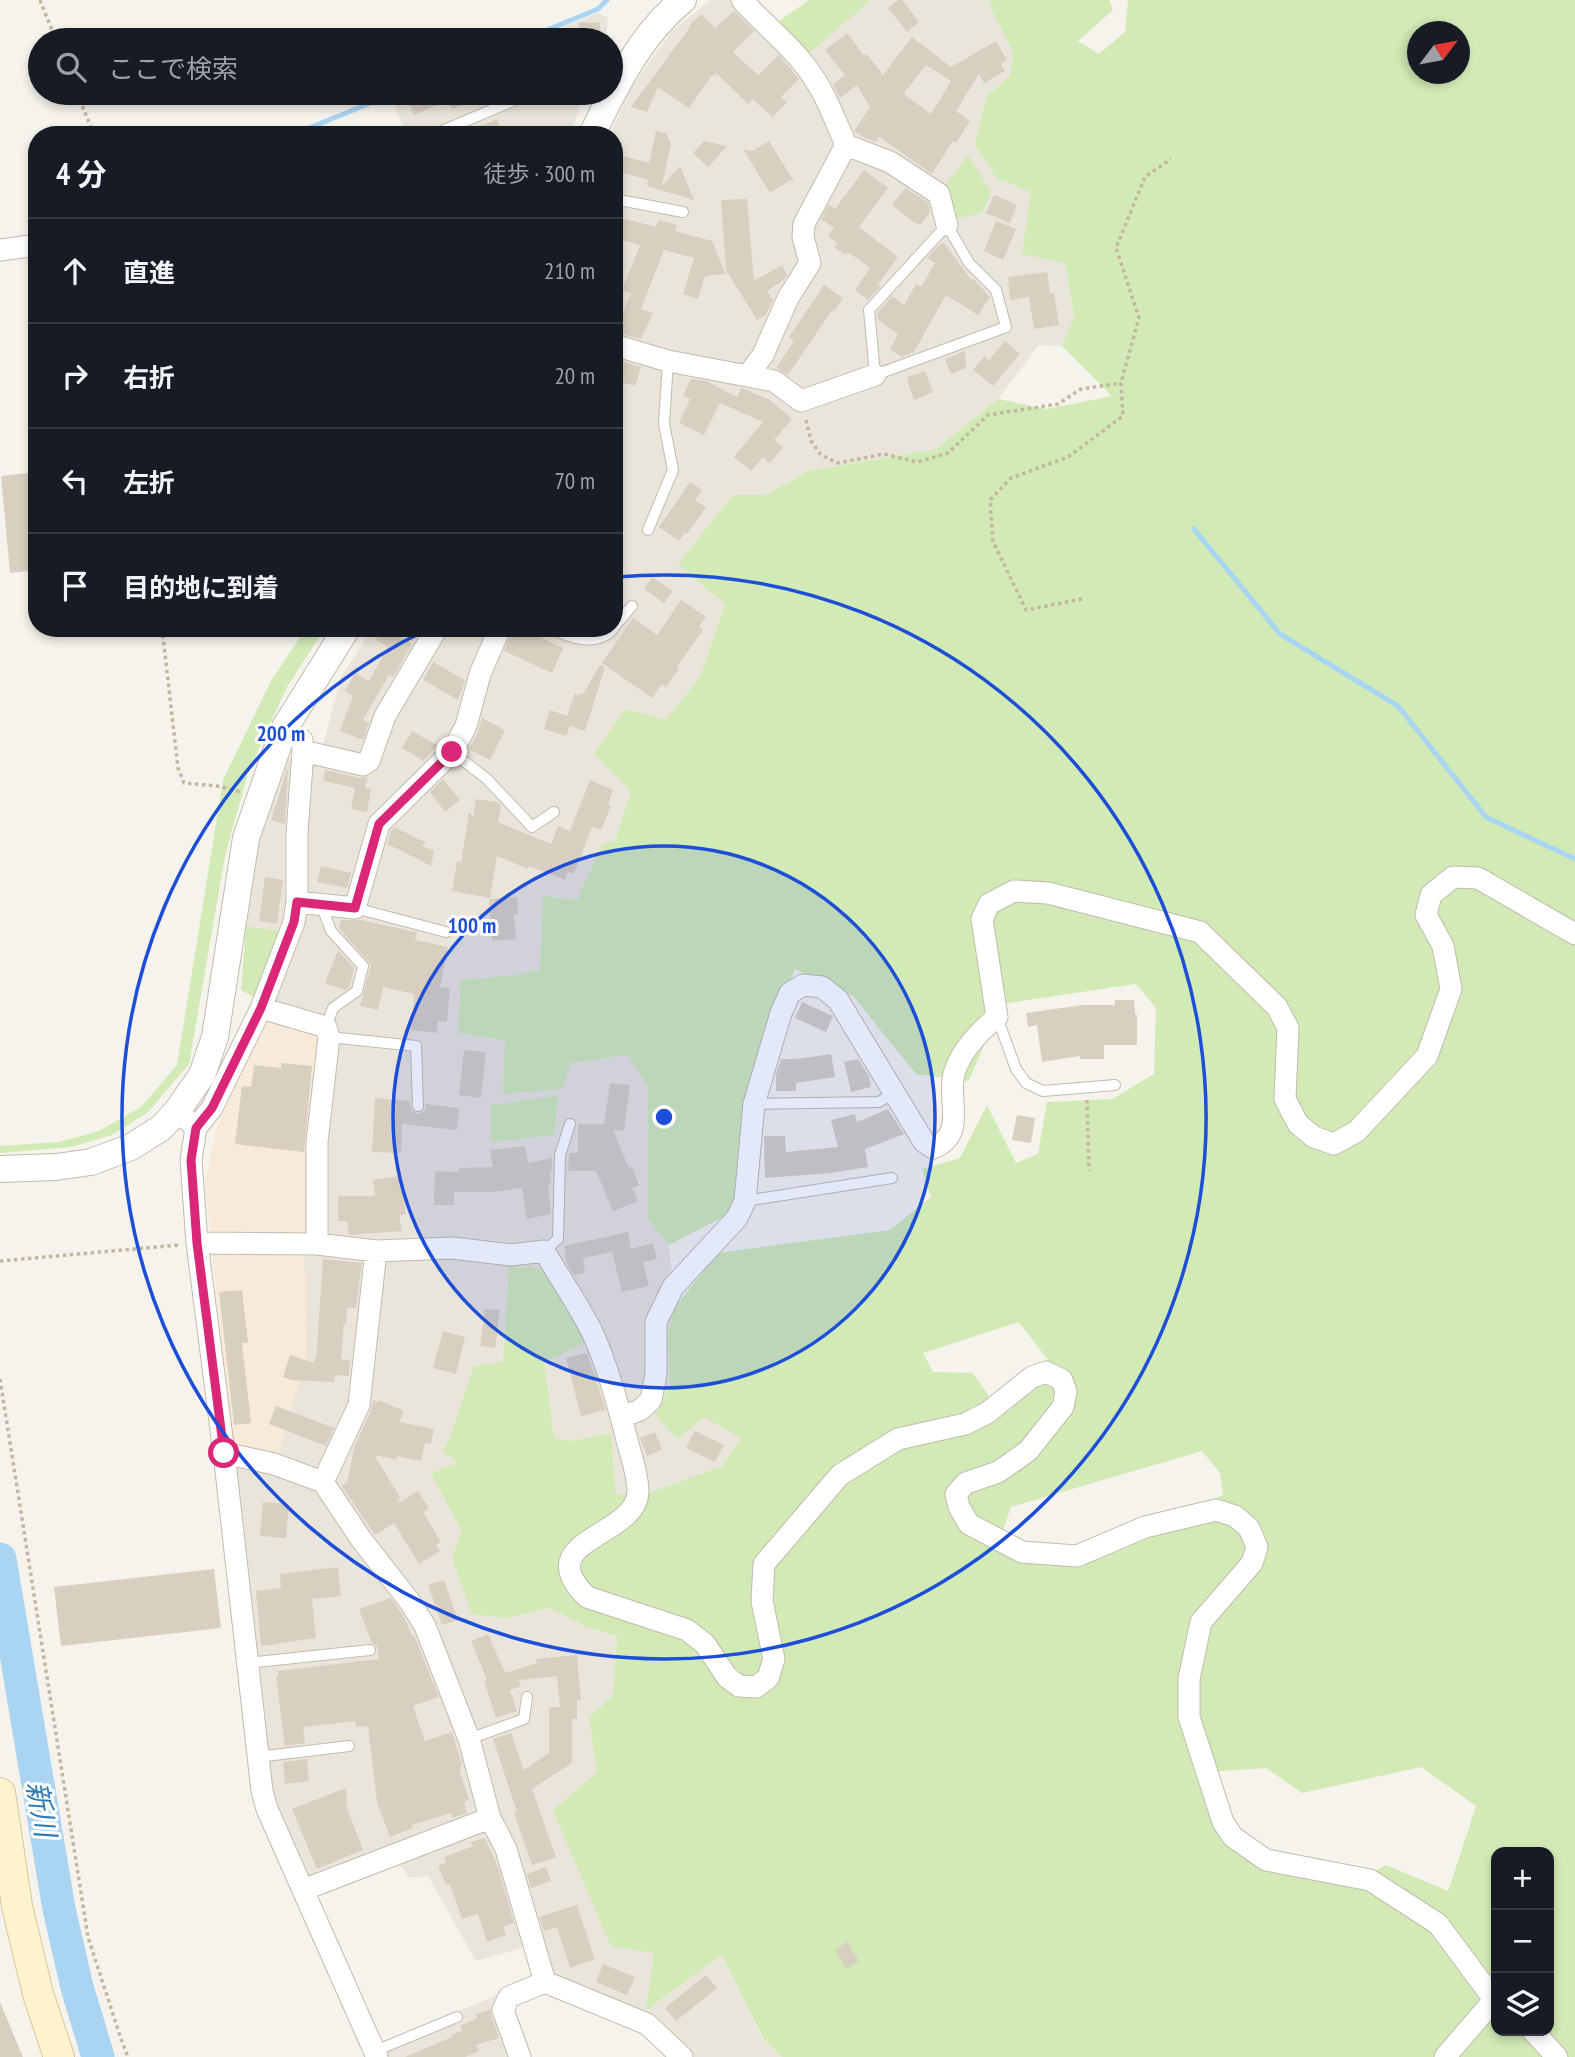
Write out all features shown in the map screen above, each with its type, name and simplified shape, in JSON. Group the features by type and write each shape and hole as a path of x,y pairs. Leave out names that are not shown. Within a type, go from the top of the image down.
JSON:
{"main road":[{"path":"0,1793 16,1906 38,1994 59,2057"}],"street":[{"path":"742,0 803,62 831,109 846,145 890,162 939,194 947,225"},
{"path":"623,67 668,5"},
{"path":"596,126 604,105"},
{"path":"748,375 763,355 788,298 810,262 803,237 804,224 846,145"},
{"path":"0,250 28,246"},
{"path":"623,348 668,361 774,381 801,401 875,374"},
{"path":"341,637 284,729 246,838 215,1037 186,1119 197,1243 224,1453 257,1757 267,1809 376,2054"},
{"path":"303,751 363,765 369,761 385,716 432,637"},
{"path":"297,902 355,908 379,824 452,752 466,726 480,674 496,637"},
{"path":"0,1169 57,1167 91,1162 131,1147 161,1128 212,1108 261,1008 294,922 303,751 302,740 284,729"},
{"path":"621,1417 640,1410 651,1400 656,1374 656,1322 673,1287 737,1218 745,1201 754,1104 781,1013 790,993 803,985 822,987 838,1000 924,1142 933,1148 945,1143 953,1131 953,1077 960,1059 983,1029 997,1017 982,919 989,904 1014,891 1048,893 1200,932 1278,1007 1288,1028 1285,1099 1298,1124 1314,1138 1334,1144 1357,1131 1427,1056 1451,989 1443,946 1426,915 1431,895 1453,877 1478,878 1575,934"},
{"path":"261,1008 327,1032 317,1142 317,1244"},
{"path":"197,1243 317,1244 376,1251 452,1248 511,1255 544,1251 592,1331 603,1358 638,1484 637,1501 628,1514 578,1548 570,1560 570,1575 575,1585 587,1597 687,1630 705,1644 727,1677 739,1686 755,1687 768,1678 774,1659 762,1601 764,1564 840,1475 898,1439 965,1424 987,1413 1032,1377 1045,1372 1062,1380 1066,1392 1063,1407 1028,1451 998,1472 966,1483 956,1494 958,1507 970,1524 1022,1552 1077,1556 1146,1527 1216,1510 1235,1516 1249,1528 1257,1547 1252,1563 1201,1622 1189,1679 1189,1717 1223,1822 1233,1837 1266,1860 1370,1880 1438,1924 1491,1996"},
{"path":"323,1482 359,1405 376,1251"},
{"path":"224,1453 274,1464 323,1482 425,1626 469,1739 490,1818 506,1849 545,1982"},
{"path":"303,1890 490,1818"},
{"path":"520,2057 503,2010 509,1997 545,1982 647,2024 682,2057"},
{"path":"1445,2057 1491,2005"},
{"path":"1538,2036 1557,2057"}],"lane":[{"path":"462,126 507,105"},
{"path":"623,201 683,212"},
{"path":"947,225 969,263 996,290 1006,327 875,374 869,310 947,225"},
{"path":"648,530 673,470 664,424 668,361"},
{"path":"623,617 632,606"},
{"path":"566,637 590,640 603,637"},
{"path":"452,752 487,779 532,827 554,813"},
{"path":"321,904 331,931 363,966 357,992 333,1008 327,1032 416,1046 418,1106"},
{"path":"355,908 446,932"},
{"path":"997,1017 1016,1069 1026,1083 1043,1091 1115,1085"},
{"path":"754,1104 879,1102 894,1093"},
{"path":"544,1251 558,1240 560,1155 570,1124"},
{"path":"745,1201 892,1178"},
{"path":"247,1663 370,1650"},
{"path":"469,1739 524,1719 527,1697"},
{"path":"257,1757 349,1746"},
{"path":"376,2054 457,2017"}],"path":[{"path":"40,0 51,28"},
{"path":"82,105 90,126"},
{"path":"1082,599 1026,610 993,541 990,500 1011,478 1068,457 1123,416 1121,383 1139,318 1116,248 1145,177 1171,159"},
{"path":"801,401 811,441 821,456 838,463 884,454 917,461 948,453 988,415 1058,404 1081,389 1121,383"},
{"path":"163,637 178,768 184,783 217,786 260,796"},
{"path":"1087,1087 1089,1171"},
{"path":"0,1261 197,1243"},
{"path":"0,1379 88,1937 128,2057"}],"shaded area":[{"path":"710,0 757,0 807,54 871,0 993,0 989,5 1013,52 1010,76 987,96 996,178 1032,192 1065,263 1074,317 1062,346 1039,345 998,399 936,449 808,471 766,495 733,495 725,604 700,677 666,721 594,753 631,791 615,841 602,845 577,900 543,896 540,970 571,1063 628,1055 648,1087 648,1219 669,1245 675,1307 667,1335 670,1384 656,1416 704,1416 742,1437 724,1466 646,1494 616,1495 611,1433 571,1441 554,1439 544,1362 586,1342 510,1266 503,1362 454,1426 443,1452 458,1463 431,1473 463,1531 452,1558 507,1618 550,1608 587,1627 617,1636 613,1695 589,1718 597,1772 654,1953 647,2009 722,1955 763,2040 782,2057 672,2057 645,2030 541,1991 526,1947 476,1961 428,1876 409,1878 399,1864 318,1896 274,1801 232,1447 269,1019 283,932 246,926 262,824 287,758 319,761 341,677 367,637 623,637 623,126 614,126 630,89 673,30"},
{"path":"598,13 608,18 607,28 561,28"},
{"path":"395,105 580,105 574,126 403,126"},
{"path":"269,1019 324,1032 314,1238 304,1238 307,1353 279,1452 232,1447 205,1183 217,1126"},
{"path":"503,1993 527,2057 389,2057 382,2042"}],"green space":[{"path":"809,0 871,0 807,55 779,21"},
{"path":"993,0 1109,0 1113,10 1078,41 1099,54 1125,32 1128,0 1575,0 1575,2057 782,2057 764,2040 722,1955 646,2010 654,1953 611,1946 553,1810 597,1772 589,1718 613,1695 617,1636 587,1627 550,1608 507,1618 472,1614 452,1558 462,1531 431,1473 458,1463 443,1452 474,1366 503,1362 509,1266 549,1269 587,1342 544,1362 554,1438 571,1441 611,1433 616,1495 646,1494 723,1466 741,1438 704,1417 677,1439 656,1416 670,1384 667,1335 675,1307 718,1253 890,1230 931,1197 922,1169 960,1158 987,1105 1016,1163 1038,1154 1047,1102 1112,1099 1154,1074 1156,1008 1136,984 1001,1004 969,1081 916,1074 853,996 795,969 751,1073 734,1211 669,1245 648,1219 648,1087 628,1055 571,1063 562,1089 503,1094 505,1040 458,1033 461,980 540,970 543,896 577,900 602,845 615,841 631,791 594,753 626,709 666,720 700,677 725,604 678,564 733,495 766,495 808,471 936,449 998,399 1047,409 1112,396 1062,346 1074,317 1065,263 1022,254 1031,192 996,178 975,144 987,96 1010,76 1013,52 989,5","holes":["1019,1322 1048,1360 995,1405 973,1373 933,1372 923,1353","1202,1451 1220,1473 1223,1495 1078,1562 1001,1535 1011,1507","1421,1767 1476,1806 1448,1891 1386,1865 1352,1884 1221,1835 1207,1772 1266,1768 1302,1793"]},
{"path":"968,155 991,192 982,213 956,219 942,190"},
{"path":"300,637 319,637 287,687 248,773 225,856 189,1064 148,1112 112,1135 71,1147 0,1153 0,1146 59,1142 99,1131 141,1107 177,1065 223,780 271,681"},
{"path":"246,926 284,932 254,997 241,990"},
{"path":"558,1096 554,1135 491,1142 491,1105"}],"building":[{"path":"902,0 919,22 907,32 888,8"},
{"path":"734,11 754,31 733,52 758,75 779,55 799,79 781,97 787,102 773,117 752,99 748,104 716,73 689,108 658,87 647,112 631,107 689,26 701,14 715,28"},
{"path":"579,22 600,23 600,28 579,28"},
{"path":"847,33 883,75 912,37 951,67 996,41 1007,60 1001,64 1005,71 984,83 979,74 956,111 970,121 956,143 953,141 932,174 879,137 876,142 854,131 870,107 857,85 840,98 833,84 845,75 825,50","holes":["926,65 951,81 931,114 905,95"]},
{"path":"410,105 437,105 414,115"},
{"path":"497,119 500,126 479,126"},
{"path":"656,131 666,133 671,143 662,186 680,166 694,200 647,186 648,180 623,173 623,156 649,163"},
{"path":"704,141 727,146 708,167 693,153"},
{"path":"769,141 795,183 791,180 770,193 743,149 752,151"},
{"path":"864,170 888,188 859,227 898,257 878,285 880,287 868,300 855,290 870,268 848,252 846,255 834,247 837,243 828,236 834,228 821,219 829,204 835,209"},
{"path":"905,188 928,202 930,212 920,225 892,205"},
{"path":"994,195 1017,205 1010,223 986,213"},
{"path":"747,199 754,281 782,265 787,274 784,280 767,291 773,300 766,315 757,320 726,270 721,200"},
{"path":"623,218 656,227 658,220 677,225 675,231 712,241 726,274 705,276 698,299 683,294 694,258 664,250 641,309 653,313 641,339 623,334 623,312 631,294 623,290 623,288 640,245 623,240"},
{"path":"996,221 1016,229 1003,260 984,251"},
{"path":"944,243 972,281 973,278 990,297 978,315 946,295 914,352 902,357 890,350 898,334 878,320 877,314 892,296 904,305 916,284 921,287 935,263 927,258"},
{"path":"1047,272 1050,293 1054,293 1059,325 1034,329 1029,297 1010,300 1008,277"},
{"path":"824,285 843,298 788,375 776,368 794,341 789,337"},
{"path":"1005,341 1020,354 993,386 973,370 985,356 989,360"},
{"path":"965,351 966,368 951,374 945,359"},
{"path":"623,362 641,367 635,386 623,383"},
{"path":"925,371 933,392 914,400 908,377"},
{"path":"691,379 706,381 737,397 741,388 744,389 770,400 792,419 774,440 783,447 770,463 763,457 751,471 734,457 763,422 720,403 704,435 679,423 690,399 683,396"},
{"path":"28,473 28,571 10,573 1,476"},
{"path":"690,482 702,490 695,500 706,507 679,541 659,527"},
{"path":"652,577 673,591 664,603 644,589"},
{"path":"681,600 706,617 699,627 703,630 677,667 679,668 666,687 662,684 652,698 602,663 620,637 623,637 633,618 657,635"},
{"path":"378,637 401,637 412,644 393,677 389,675 363,720 369,723 363,740 340,731 353,696 345,691 355,673 369,681 388,647 376,640"},
{"path":"509,637 539,637 563,648 552,673 504,651"},
{"path":"433,662 465,680 458,700 423,680"},
{"path":"600,665 605,667 585,731 570,726 566,736 544,729 550,710 567,716 575,693 579,696 583,694"},
{"path":"482,718 505,730 490,760 469,749"},
{"path":"412,731 437,745 424,761 402,748"},
{"path":"288,770 285,824 271,820"},
{"path":"325,770 360,778 368,777 365,788 371,789 367,812 351,809 355,788 323,781"},
{"path":"443,779 460,800 445,812 430,792"},
{"path":"590,780 613,790 608,805 611,806 601,830 592,827 574,874 568,872 565,880 497,856 490,898 452,891 457,861 461,863 469,812 473,817 476,799 498,802 501,806 498,822 551,844 558,826 570,831"},
{"path":"395,827 425,842 423,846 434,851 431,866 387,844"},
{"path":"321,866 351,873 347,888 317,882"},
{"path":"265,877 283,880 277,924 259,921"},
{"path":"517,897 518,914 514,914 516,939 492,941 489,899"},
{"path":"341,920 361,920 417,932 415,940 448,947 440,987 450,988 447,1022 438,1021 437,1033 411,1030 414,994 383,987 378,1010 360,1006 371,965 339,928"},
{"path":"338,950 354,968 350,986 345,990 325,983"},
{"path":"1115,1000 1134,1000 1137,1045 1104,1045 1104,1059 1080,1059 1080,1056 1042,1062 1037,1025 1028,1027 1026,1013 1082,1005 1115,1005"},
{"path":"802,1002 833,1016 826,1032 795,1018"},
{"path":"464,1050 486,1052 481,1098 459,1095"},
{"path":"831,1054 835,1077 796,1083 796,1091 776,1091 776,1075 781,1059"},
{"path":"858,1059 869,1076 871,1087 851,1092 844,1062"},
{"path":"281,1063 312,1066 304,1152 235,1144 242,1086 251,1087 254,1065 281,1068"},
{"path":"610,1083 630,1085 624,1131 613,1130 639,1185 632,1188 638,1201 613,1211 596,1171 568,1171 569,1153 578,1153 578,1124 604,1124"},
{"path":"375,1098 408,1101 412,1111 418,1114 425,1110 426,1104 459,1108 457,1130 402,1124 401,1153 372,1152"},
{"path":"888,1109 904,1134 865,1149 868,1167 765,1178 764,1136 785,1136 786,1152 838,1147 831,1120 855,1114 857,1122"},
{"path":"1017,1115 1035,1118 1031,1143 1012,1140"},
{"path":"525,1146 528,1163 552,1158 551,1183 548,1184 551,1214 527,1219 522,1188 493,1192 454,1192 454,1205 434,1205 435,1171 459,1172 459,1168 493,1167 490,1150"},
{"path":"401,1176 406,1215 399,1215 402,1231 349,1235 347,1221 338,1221 338,1196 375,1196 373,1180"},
{"path":"628,1232 631,1249 653,1243 657,1259 643,1262 649,1286 622,1292 612,1252 583,1258 585,1273 574,1275 567,1264 564,1246"},
{"path":"323,1259 362,1263 356,1308 347,1308 344,1324 341,1359 350,1360 349,1376 335,1375 334,1382 291,1380 283,1377 290,1355 314,1363 316,1358"},
{"path":"242,1290 248,1343 242,1343 251,1423 234,1425 219,1292"},
{"path":"485,1309 500,1310 495,1348 480,1346"},
{"path":"443,1331 465,1337 456,1374 433,1368"},
{"path":"587,1353 606,1410 581,1416 566,1358"},
{"path":"373,1400 404,1411 399,1422 434,1429 431,1444 425,1443 421,1461 374,1455 400,1497 398,1503 418,1491 429,1508 423,1512 441,1542 436,1545 440,1551 419,1564 394,1523 375,1535 341,1485 347,1483 355,1445 371,1411"},
{"path":"276,1406 334,1428 326,1446 269,1424"},
{"path":"695,1431 724,1445 715,1462 686,1448"},
{"path":"655,1432 662,1450 647,1456 640,1438"},
{"path":"263,1502 289,1504 286,1538 260,1536"},
{"path":"338,1567 341,1596 312,1599 316,1638 261,1646 256,1591 281,1588 280,1574"},
{"path":"214,1569 221,1628 61,1646 54,1587"},
{"path":"444,1580 458,1620 442,1625 428,1585"},
{"path":"391,1598 412,1636 414,1635 439,1697 413,1706 425,1741 452,1732 462,1765 460,1773 469,1800 464,1802 467,1813 452,1818 451,1813 412,1825 413,1828 390,1837 377,1802 368,1726 356,1727 355,1721 303,1727 305,1743 285,1746 276,1677 278,1671 379,1659 377,1646 372,1643 359,1609"},
{"path":"488,1634 505,1673 537,1663 536,1659 577,1655 581,1700 577,1700 577,1719 572,1719 572,1763 532,1789 556,1857 532,1865 493,1739 511,1733 524,1770 549,1753 549,1707 560,1707 557,1676 519,1680 521,1686 510,1690 517,1711 496,1718 484,1681 487,1680 471,1641"},
{"path":"307,1759 309,1781 285,1784 283,1762"},
{"path":"346,1788 347,1808 363,1850 317,1869 292,1809"},
{"path":"485,1838 498,1867 514,1923 503,1927 506,1935 487,1942 478,1914 462,1919 450,1884 446,1885 438,1866 446,1862 444,1857 473,1846 471,1842"},
{"path":"546,1867 551,1881 531,1888 527,1874"},
{"path":"577,1905 595,1959 570,1968 557,1927 544,1931 539,1917"},
{"path":"847,1942 859,1961 846,1969 835,1950"},
{"path":"603,1964 635,1977 627,1995 596,1982"},
{"path":"706,1975 717,1988 676,2021 665,2008"},
{"path":"0,2002 23,2057 0,2057"},
{"path":"491,2009 499,2038 476,2045 479,2051 465,2057 405,2057 452,2037 451,2035 462,2031 460,2026 478,2018 476,2014"}],"waterway":[{"path":"552,28 598,9 607,0"},
{"path":"314,126 366,105"},
{"path":"1194,529 1280,634 1398,706 1486,817 1575,859"},
{"name":"新川","path":"0,1559 59,1909 77,1987 98,2057"}],"route":[{"path":"224,1453 197,1243 191,1160 196,1128 212,1108 261,1008 294,922 297,902 355,908 379,824 452,752"}]}
